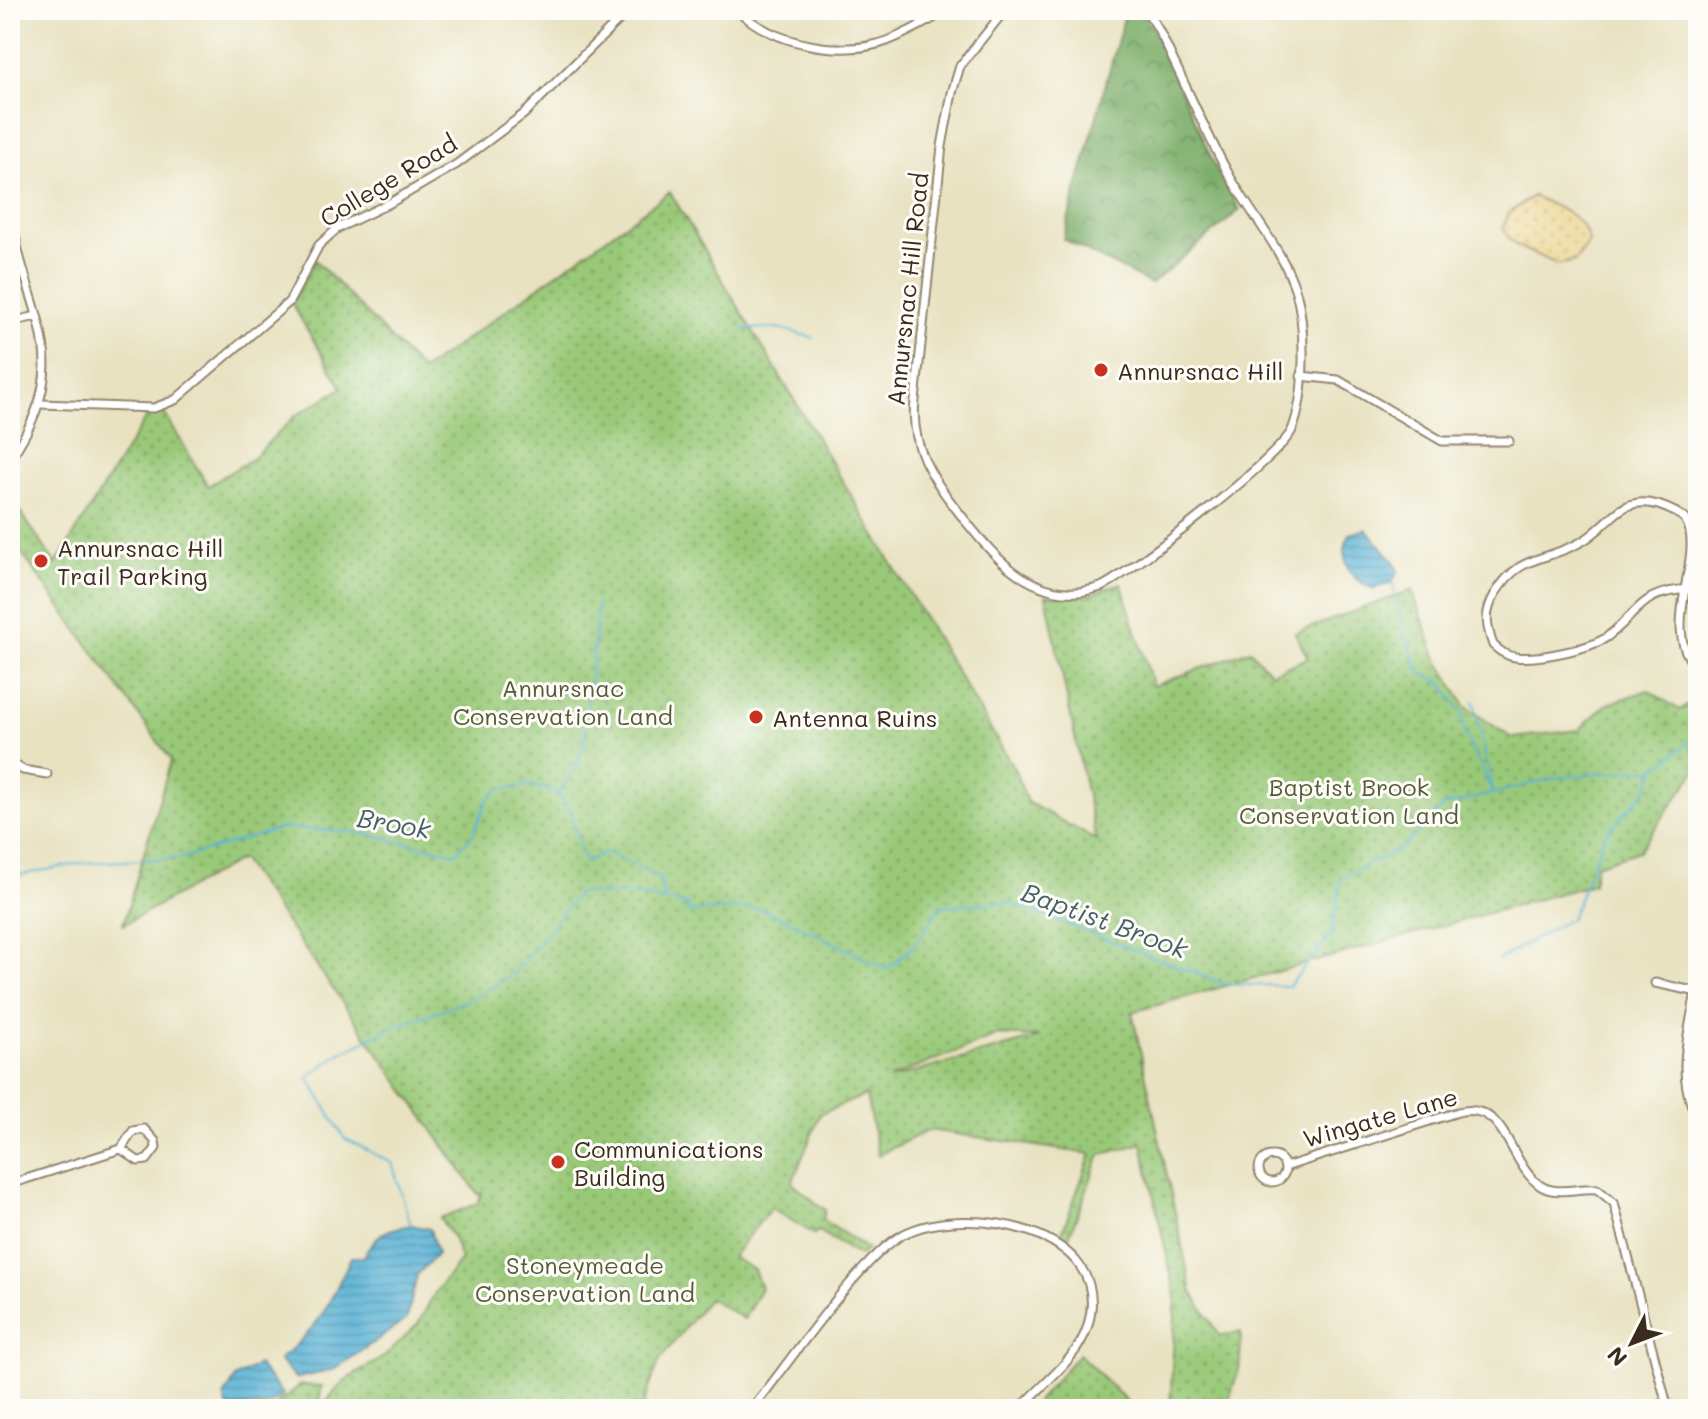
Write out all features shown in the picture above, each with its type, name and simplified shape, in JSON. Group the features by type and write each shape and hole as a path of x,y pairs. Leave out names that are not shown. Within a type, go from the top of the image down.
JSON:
{"street":[{"name":"College Road","path":"41,404 154,408 175,400 265,326 289,302 319,245 338,228 457,164 524,114 629,10"},
{"path":"738,10 752,25 777,36 840,47 886,41 948,10"},
{"name":"Annursnac Hill Road","path":"1005,10 960,66 952,93 942,146 913,419 920,453 969,526 1024,579 1060,591 1077,592 1099,588 1138,563 1272,456 1291,432 1301,376 1296,293 1227,171 1164,41 1145,10"},
{"path":"10,191 17,255 37,316 47,373 41,404 10,459"},
{"path":"10,322 37,316"},
{"path":"1301,376 1338,380 1442,441 1509,441"},
{"path":"1690,589 1663,591 1647,599 1606,638 1584,648 1517,658 1493,645 1486,625 1486,609 1508,573 1525,563 1583,541 1622,508 1643,501 1667,508 1687,520 1698,554 1683,644 1689,660 1698,669"},
{"path":"10,762 23,770 47,774"},
{"path":"1655,983 1697,992 1683,1070 1687,1096 1698,1119"},
{"name":"Wingate Lane","path":"1285,1167 1458,1112 1475,1110 1489,1117 1501,1128 1528,1175 1540,1186 1558,1191 1593,1189 1612,1200 1621,1222 1668,1409"},
{"path":"10,1184 121,1149 133,1131 144,1129 155,1141 156,1148 147,1160 138,1161 121,1149"},
{"path":"752,1409 883,1248 923,1226 966,1219 996,1223 1053,1241 1074,1258 1088,1283 1091,1310 1083,1337 1020,1409"}],"green space":[{"path":"1126,10 1139,10 1152,27 1218,172 1240,210 1151,284 1063,239"},
{"name":"Annursnac Conservation Land","path":"670,192 1015,770 1027,802 1096,840 1046,595 1086,596 1121,583 1153,686 1250,650 1271,673 1308,658 1295,633 1412,590 1437,659 1466,707 1512,738 1579,730 1605,705 1648,690 1680,710 1698,699 1698,768 1639,851 1596,865 1593,884 1132,1012 1192,1292 1220,1336 1241,1332 1240,1366 1226,1409 1170,1409 1176,1297 1142,1143 1100,1155 1068,1239 1061,1235 1091,1154 929,1130 878,1155 866,1095 820,1114 792,1183 825,1210 823,1220 867,1249 860,1256 818,1231 814,1234 771,1208 732,1257 754,1270 761,1288 744,1319 709,1298 659,1361 642,1409 257,1409 274,1407 300,1385 322,1386 319,1400 326,1402 344,1381 385,1356 418,1324 434,1294 461,1259 453,1238 440,1218 477,1204 482,1193 478,1194 241,859 123,925 171,760 10,537 10,497 56,564 148,414 163,411 208,486 253,458 295,416 342,388 292,304 315,260 422,371","holes":["998,1035 1040,1037 890,1079"]},
{"path":"1079,1354 1135,1409 1030,1409"}],"sand":[{"path":"1533,196 1568,213 1586,232 1589,242 1575,261 1557,265 1518,246 1507,235 1503,227 1509,213"}],"water":[{"path":"1366,529 1393,560 1398,572 1392,582 1374,589 1352,574 1346,560 1346,543 1350,534"},
{"path":"411,1225 430,1229 437,1254 417,1275 407,1319 335,1369 296,1379 279,1360 305,1336 322,1314 351,1257 363,1257 382,1234"},
{"path":"258,1365 283,1395 264,1405 228,1409 224,1396 236,1377"}],"waterway":[{"path":"743,329 779,328 813,338"},
{"path":"1392,582 1404,632 1420,673 1442,682 1462,713 1465,734 1493,793"},
{"path":"559,792 576,767 584,744 598,603"},
{"path":"1474,701 1492,788"},
{"name":"Baptist Brook","path":"411,1225 392,1163 344,1138 308,1077 339,1054 388,1029 469,1000 514,974 578,893 642,896 688,905 688,912 766,911 886,969 917,941 940,906 1008,902 1224,984 1289,986 1332,934 1341,878 1403,847 1444,806 1554,778 1656,768 1698,736"},
{"path":"1498,960 1571,918 1606,833 1648,788 1656,768"},
{"name":"Brook","path":"10,877 82,863 182,858 282,828 354,832 456,853 472,836 487,801 497,790 531,785 558,793 569,808 585,863 605,852 659,877 665,899"}],"place":[{"name":"Annursnac Hill","path":"1101,370"},
{"name":"Annursnac Hill Trail Parking","path":"41,561"},
{"name":"Antenna Ruins","path":"756,717"},
{"name":"Communications Building","path":"558,1162"}],"park label":[{"name":"Baptist Brook Conservation Land","path":"1349,800"},
{"name":"Stoneymeade Conservation Land","path":"585,1278"}]}
